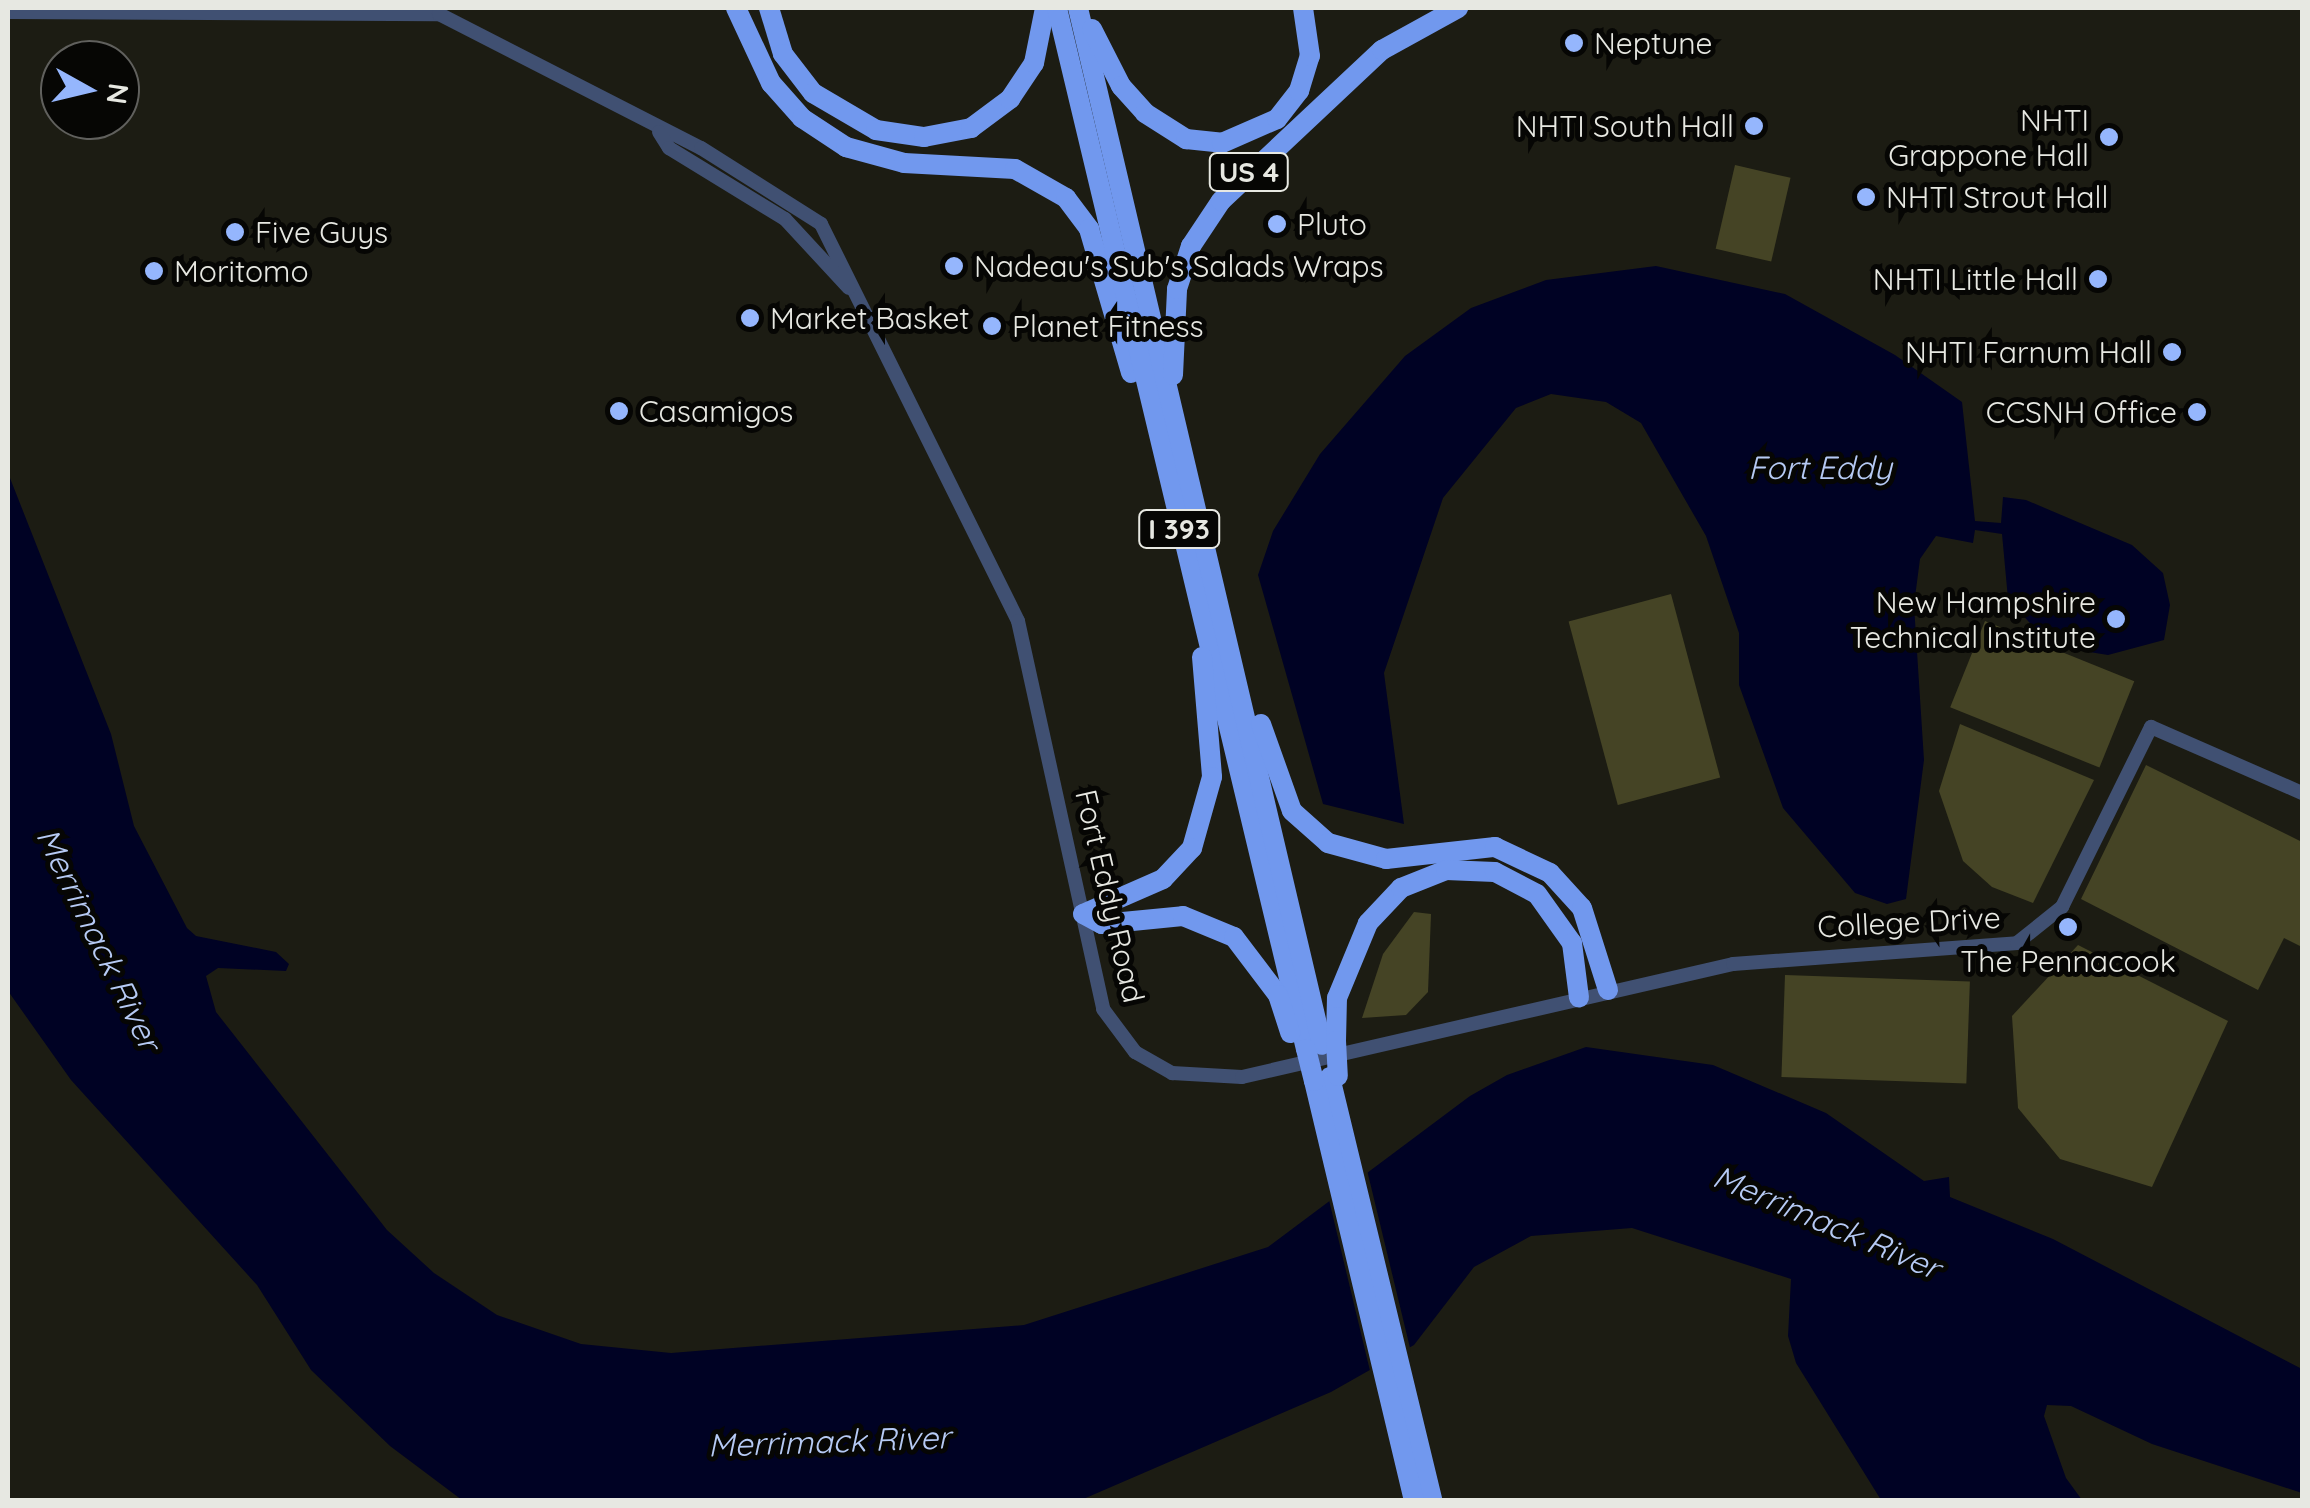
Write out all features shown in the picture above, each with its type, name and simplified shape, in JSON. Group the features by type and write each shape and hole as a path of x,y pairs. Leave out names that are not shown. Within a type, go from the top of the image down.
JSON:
{"highway":[{"path":"736,8 771,83 802,118 846,147 904,163 1014,169 1066,198 1089,228 1154,462 1177,518"},
{"path":"769,8 784,54 813,93 853,120 924,137 971,128 1010,99 1034,63 1045,8"},
{"name":"I 393","path":"1056,8 1177,518 1315,1047"},
{"path":"1080,8 1102,55 1145,113 1186,139 1210,143 1256,132 1299,90 1310,56 1303,8"},
{"name":"I 393","path":"1080,8 1212,567 1340,1160 1399,1402 1432,1500"},
{"name":"US 4","path":"1174,417 1177,288 1199,231 1247,175 1363,66 1458,8"},
{"path":"1212,567 1281,789 1308,829 1362,856 1410,857 1470,846 1534,862 1582,908 1608,990"},
{"path":"1083,914 1163,878 1192,848 1202,821 1211,746 1194,586"},
{"path":"1315,1047 1368,923 1401,888 1446,870 1494,872 1537,894 1572,943 1580,998"},
{"path":"1083,914 1102,924 1183,916 1234,937 1315,1047"},
{"name":"I 393","path":"1399,1402 1414,1500"}],"street":[{"name":"Fort Eddy Road","path":"8,12 435,11 658,132 701,148 821,224 1012,604 1110,1024 1152,1065 1191,1078 1242,1077 1608,990"},
{"name":"Fort Eddy Road","path":"658,132 669,148 785,218 856,296"},
{"name":"College Drive","path":"1608,990 1801,956 2017,943 2062,907 2152,727 2302,793"}],"shaded area":[{"path":"1735,165 1791,178 1771,262 1716,249"},
{"path":"1671,594 1720,778 1618,805 1569,621"},
{"path":"1985,621 2134,681 2099,768 1950,707"},
{"path":"1960,724 2094,780 2033,903 1992,887 1963,861 1939,791"},
{"path":"2146,765 2302,842 2302,947 2284,938 2258,990 2081,899"},
{"path":"1414,912 1431,914 1428,992 1406,1015 1362,1018 1383,954"},
{"path":"2078,945 2228,1021 2152,1187 2060,1159 2018,1108 2012,1016"},
{"path":"1785,975 1970,981 1966,1083 1781,1077"}],"water":[{"name":"Fort Eddy","path":"1656,266 1785,294 1895,355 1962,402 1975,521 2001,523 2003,497 2026,500 2132,545 2163,573 2170,605 2164,640 2108,655 2077,650 2039,633 2008,599 2002,534 1975,530 1973,543 1936,536 1920,559 1914,605 1924,760 1906,899 1887,904 1855,893 1783,808 1739,685 1739,633 1706,536 1641,423 1606,402 1551,394 1516,408 1443,498 1384,673 1404,824 1323,804 1258,575 1273,531 1320,454 1405,356 1471,308 1546,280"},
{"name":"Merrimack River","path":"8,473 111,734 134,826 187,928 196,936 276,952 289,964 286,971 218,968 206,976 216,1012 387,1230 434,1273 497,1315 581,1344 671,1353 1024,1325 1268,1247 1470,1096 1507,1075 1586,1047 1713,1065 1826,1113 1924,1181 1949,1177 1950,1197 2053,1239 2302,1369 2302,1493 2152,1444 2071,1406 2047,1405 2044,1416 2066,1478 2082,1500 1881,1500 1796,1363 1788,1336 1791,1279 1632,1228 1531,1236 1474,1267 1414,1345 1331,1392 1081,1500 462,1500 390,1446 311,1370 257,1285 71,1080 8,991"}],"pier":[{"path":"1367,1170 1411,1352 1371,1375 1329,1200"}],"place":[{"name":"Neptune","path":"1574,43"},
{"name":"NHTI South Hall","path":"1754,126"},
{"name":"NHTI Grappone Hall","path":"2109,137"},
{"name":"NHTI Strout Hall","path":"1866,197"},
{"name":"Pluto","path":"1277,224"},
{"name":"Five Guys","path":"235,232"},
{"name":"Nadeau's Sub's Salads Wraps","path":"954,266"},
{"name":"Moritomo","path":"154,271"},
{"name":"NHTI Little Hall","path":"2098,279"},
{"name":"Market Basket","path":"750,318"},
{"name":"Planet Fitness","path":"992,326"},
{"name":"NHTI Farnum Hall","path":"2172,352"},
{"name":"Casamigos","path":"619,411"},
{"name":"CCSNH Office","path":"2197,412"},
{"name":"New Hampshire Technical Institute","path":"2116,619"},
{"name":"The Pennacook","path":"2068,927"}]}
